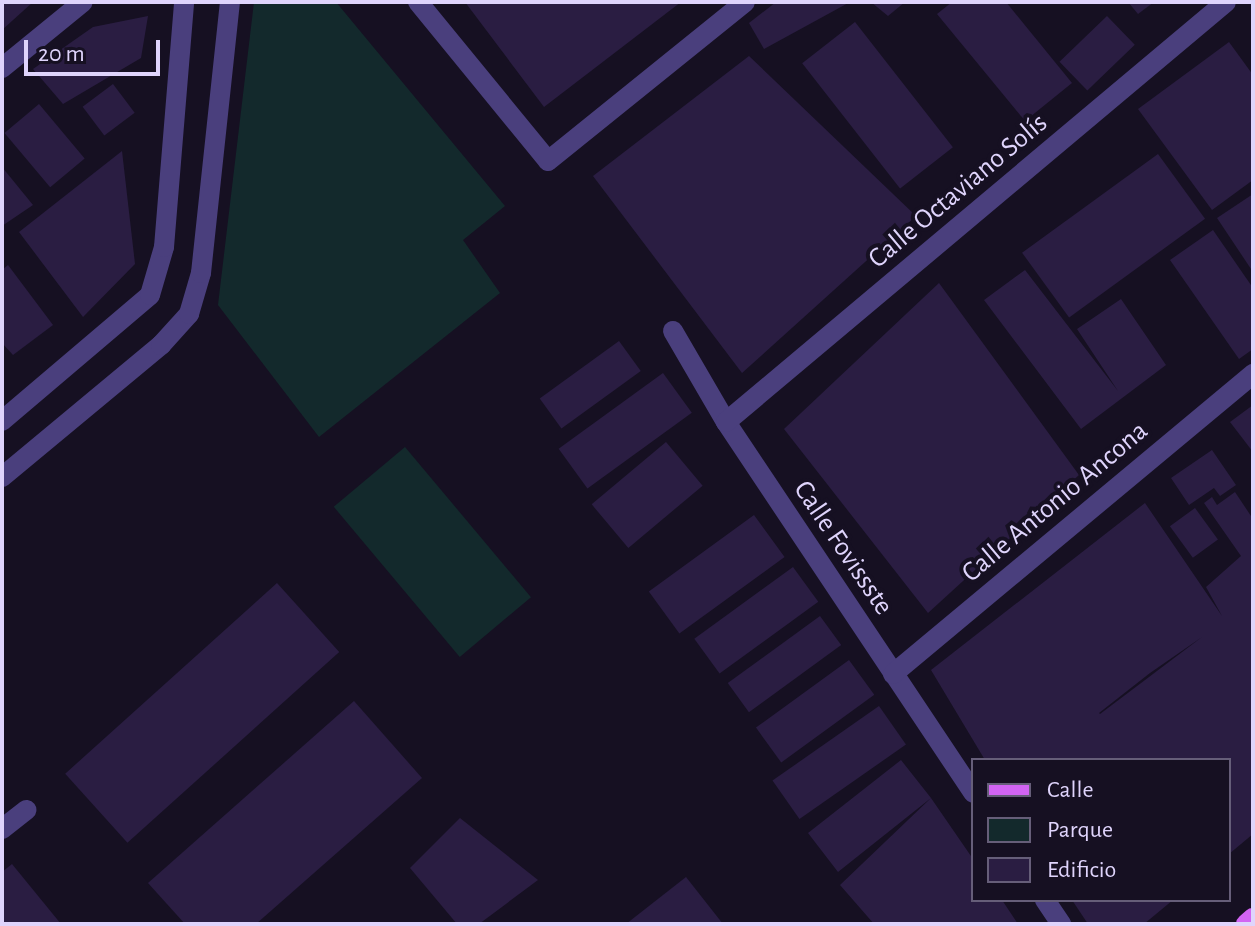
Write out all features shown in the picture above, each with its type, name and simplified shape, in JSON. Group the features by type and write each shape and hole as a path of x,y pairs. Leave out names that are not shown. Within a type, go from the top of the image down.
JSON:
{"main road":[{"path":"1246,924 1253,918"}],"street":[{"path":"2,68 83,2"},
{"path":"2,421 150,295 164,247 184,2"},
{"path":"2,477 161,345 189,314 201,273 230,2"},
{"path":"418,2 548,161 745,2"},
{"name":"Calle Octaviano Solís","path":"726,422 1226,2"},
{"name":"Calle Fovissste","path":"673,331 726,422 971,790"},
{"name":"Calle Antonio Ancona","path":"893,674 1253,374"},
{"path":"2,829 26,810"},
{"path":"1046,902 1061,924"}],"green space":[{"path":"254,2 336,2 505,206 463,240 500,293 319,437 218,305"},
{"path":"405,447 531,597 460,657 334,507"}],"building":[{"path":"2,2 33,2 2,30"},
{"path":"465,2 681,2 544,107"},
{"path":"776,2 850,2 764,49 749,23"},
{"path":"871,2 905,2 888,16"},
{"path":"952,2 1006,2 1072,83 1025,121 937,14"},
{"path":"1128,2 1154,2 1138,14"},
{"path":"148,16 141,58 63,104 33,69 93,27"},
{"path":"1107,16 1135,45 1087,91 1060,62"},
{"path":"855,22 953,147 900,189 802,63"},
{"path":"1229,42 1253,75 1253,180 1212,210 1138,109"},
{"path":"749,56 916,216 742,373 593,176"},
{"path":"113,84 135,113 104,136 83,107"},
{"path":"39,104 85,158 50,187 5,133"},
{"path":"122,151 135,264 83,317 19,232"},
{"path":"1158,154 1205,219 1069,317 1022,253"},
{"path":"2,167 33,205 2,226"},
{"path":"1253,194 1253,272 1217,218"},
{"path":"1213,230 1253,288 1253,349 1239,359 1170,260"},
{"path":"8,265 53,325 13,355 2,343 2,270"},
{"path":"1025,270 1118,391 1077,329 1121,299 1166,365 1081,429 984,300"},
{"path":"939,283 1079,475 928,613 784,429"},
{"path":"619,341 641,371 561,429 540,399"},
{"path":"663,373 692,413 587,488 559,449"},
{"path":"1253,405 1253,452 1230,422"},
{"path":"666,442 703,486 628,548 592,504"},
{"path":"1212,450 1236,485 1220,496 1214,488 1189,505 1171,478"},
{"path":"1235,492 1253,519 1253,834 1231,852 1231,758 984,758 931,670 1145,503 1222,616 1206,587 1241,556 1204,503 1212,497 1217,505","holes":["1202,637 1100,714 1150,673"]},
{"path":"1195,508 1218,540 1193,558 1170,526"},
{"path":"754,515 785,557 679,633 649,591"},
{"path":"793,567 818,602 720,673 694,639"},
{"path":"277,583 339,652 127,843 65,774"},
{"path":"820,616 841,645 749,712 728,683"},
{"path":"849,660 874,695 781,762 756,728"},
{"path":"354,701 422,778 256,924 185,924 148,883"},
{"path":"879,706 906,745 799,819 773,781"},
{"path":"901,760 931,798 838,872 808,833"},
{"path":"931,798 971,856 971,902 1003,902 1018,924 874,924 840,885"},
{"path":"460,818 538,880 479,924 457,924 410,868"},
{"path":"12,864 61,924 2,924 2,872"},
{"path":"686,877 723,924 626,924"},
{"path":"1073,902 1171,902 1144,924 1088,924"}]}
